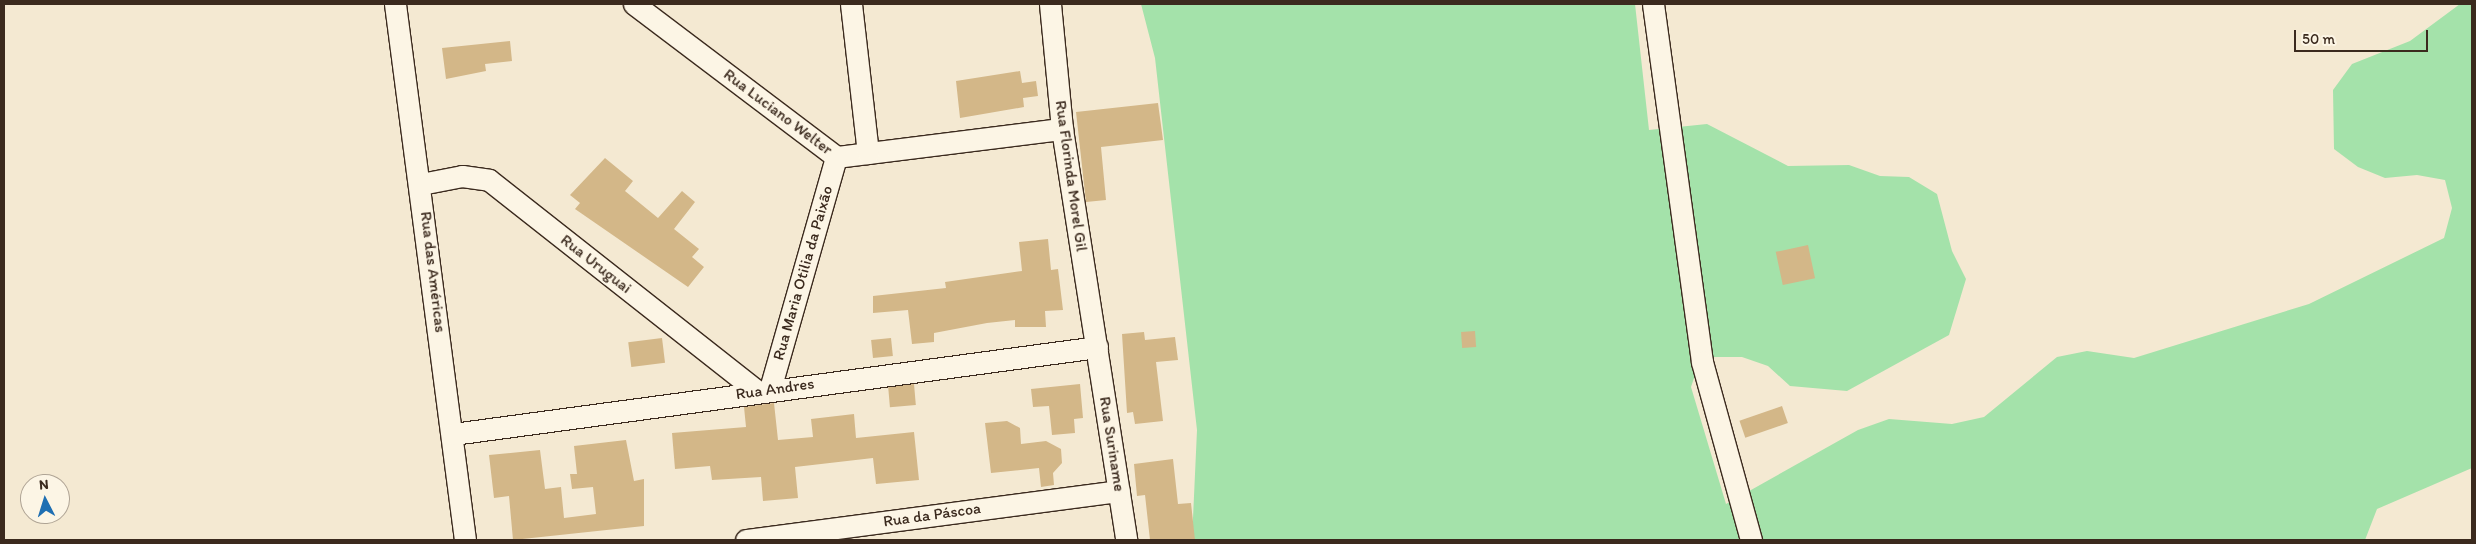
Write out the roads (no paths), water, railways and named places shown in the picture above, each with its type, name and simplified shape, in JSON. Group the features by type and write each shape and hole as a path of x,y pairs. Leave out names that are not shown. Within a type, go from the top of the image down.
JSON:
{"street":[{"name":"Rua das Américas","path":"396,4 454,434 465,540"},
{"name":"Rua Luciano Welter","path":"634,4 836,157 1062,129"},
{"path":"851,4 868,153"},
{"name":"Rua Florinda Morel Gil","path":"1050,4 1062,129 1097,347"},
{"path":"1653,4 1702,362 1751,540"},
{"name":"Rua Maria Otilia da Paixão","path":"764,390 836,157"},
{"name":"Rua Uruguai","path":"421,184 462,176 489,180 764,390"},
{"name":"Rua Andres","path":"454,434 764,390 1097,347"},
{"name":"Rua Suriname","path":"1097,347 1126,540"},
{"name":"Rua da Páscoa","path":"746,540 1119,491"}]}
